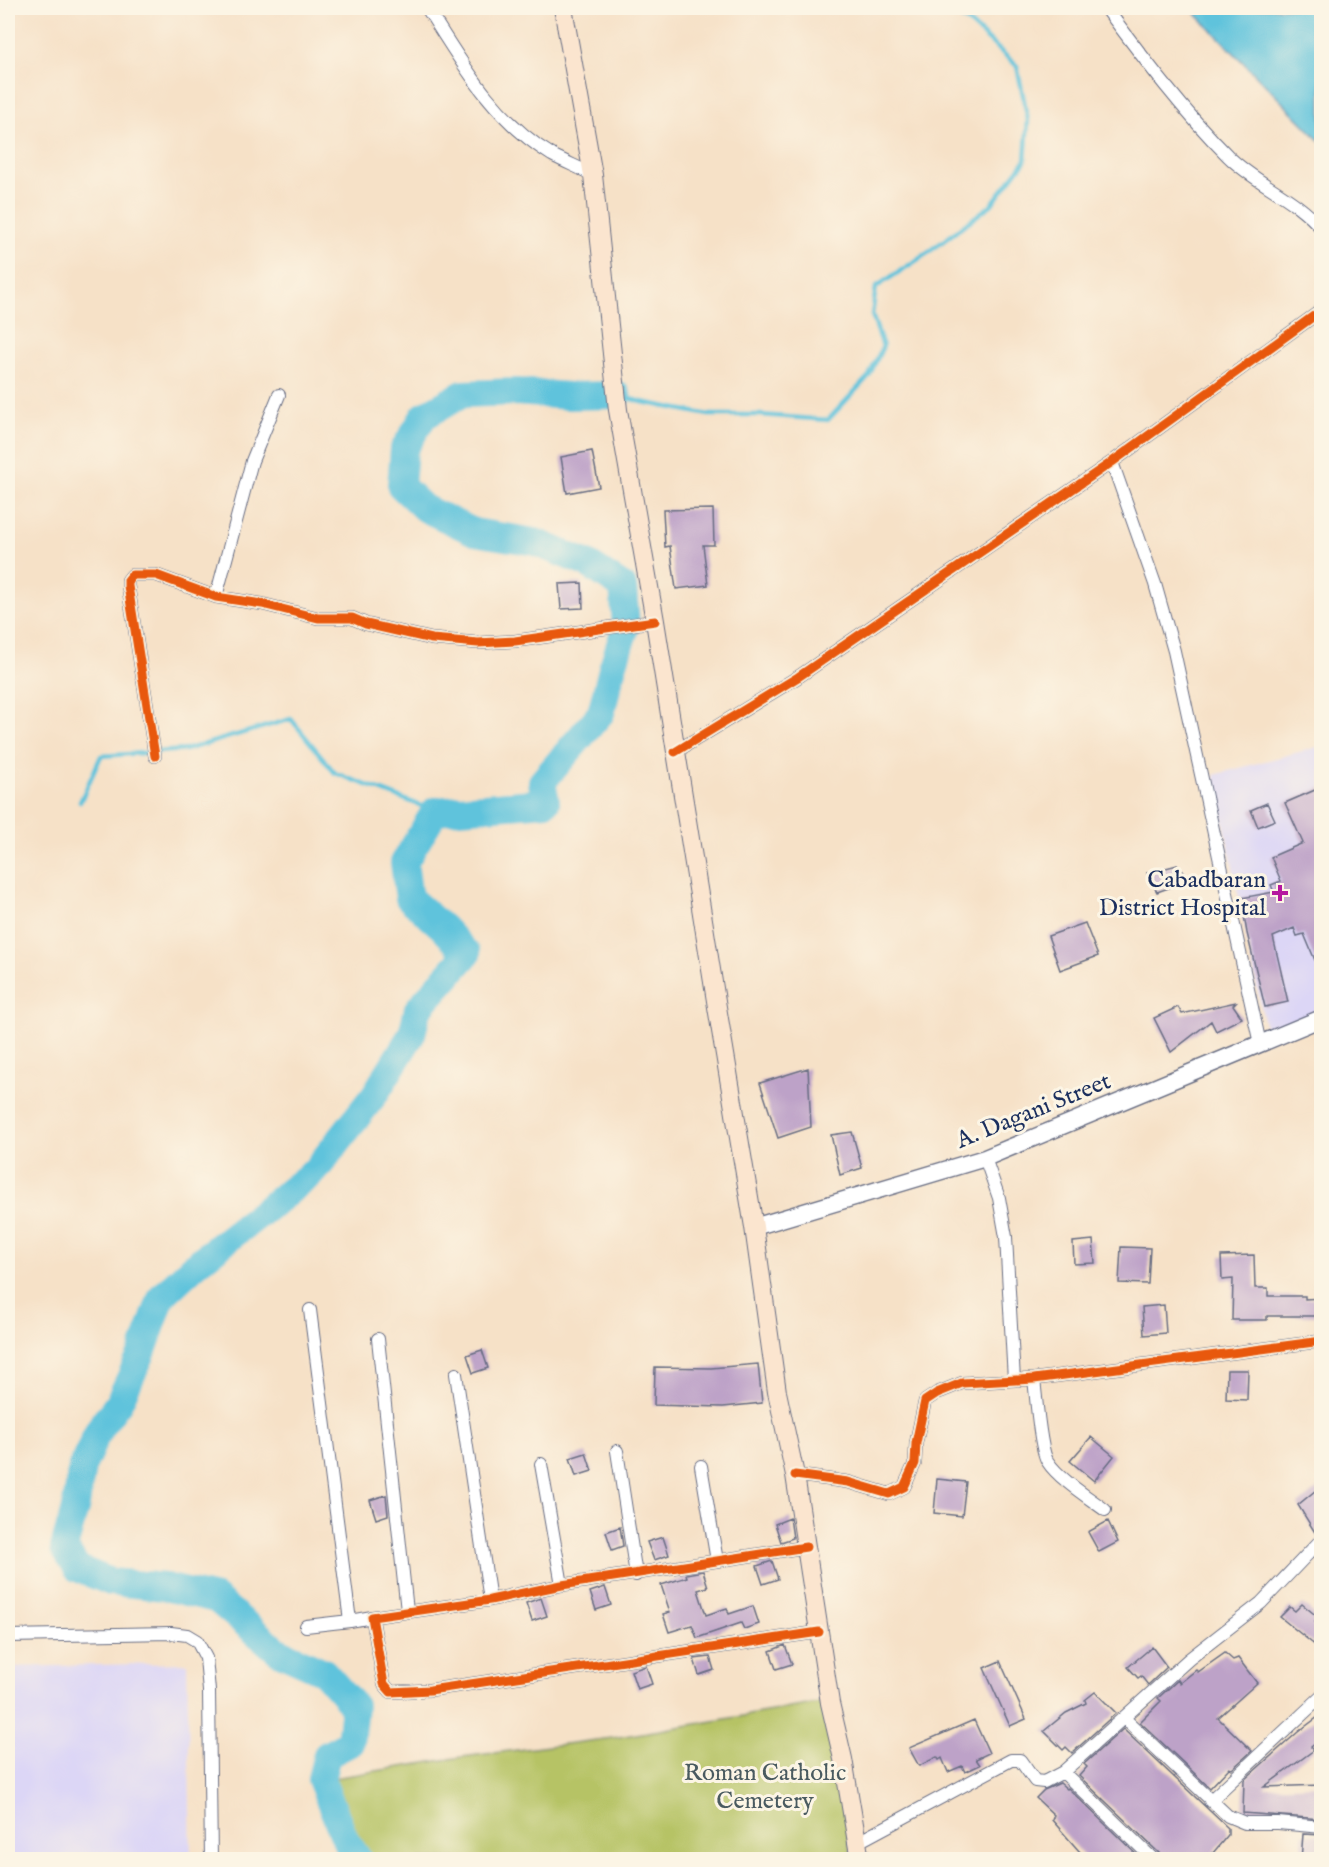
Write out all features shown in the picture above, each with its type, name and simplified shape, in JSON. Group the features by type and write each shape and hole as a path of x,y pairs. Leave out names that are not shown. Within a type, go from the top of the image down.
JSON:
{"main road":[{"path":"563,8 594,175 618,410 650,623 675,752 754,1227 777,1392 795,1475 830,1703 859,1851"}],"street":[{"path":"428,8 472,80 517,129 551,154 594,175"},
{"path":"1106,8 1151,68 1229,157 1291,200 1322,229"},
{"path":"675,752 798,677 1112,462 1322,310"},
{"path":"216,597 252,461 279,395"},
{"path":"1112,462 1155,584 1174,651 1260,1044"},
{"path":"155,756 128,580 132,575 156,575 216,597 262,604 318,618 352,618 366,624 432,639 478,643 515,641 650,623"},
{"name":"A. Dagani Street","path":"754,1227 985,1158 1322,1018"},
{"path":"985,1158 999,1198 1006,1237 1014,1380"},
{"path":"310,1310 350,1621"},
{"path":"378,1339 407,1611"},
{"path":"795,1475 848,1482 889,1494 904,1487 915,1463 916,1443 925,1401 937,1393 962,1383 1034,1379 1322,1341"},
{"path":"456,1374 490,1600"},
{"path":"1034,1379 1047,1461 1104,1510"},
{"path":"617,1450 636,1575"},
{"path":"541,1464 562,1585"},
{"path":"701,1466 717,1560"},
{"path":"859,1851 1011,1760 1020,1760 1035,1781 1044,1782 1063,1772 1189,1659 1261,1604 1322,1539"},
{"path":"306,1626 490,1600 562,1585 806,1548"},
{"path":"372,1617 384,1684 391,1692 430,1690 819,1632"},
{"path":"8,1636 159,1633 187,1635 197,1641 206,1658 209,1691 211,1860"},
{"path":"1210,1801 1322,1696"},
{"path":"1124,1718 1228,1816 1245,1823 1322,1827"},
{"path":"1063,1772 1154,1860"}],"shaded area":[{"name":"Cabadbaran District Hospital","path":"1321,746 1321,1010 1266,1031 1214,775"},
{"path":"187,1663 191,1859 8,1859 8,1667"}],"green space":[{"name":"Roman Catholic Cemetery","path":"825,1702 852,1859 365,1859 347,1838 327,1779 462,1757 613,1738"}],"water":[{"path":"1190,8 1321,8 1321,142"}],"building":[{"path":"592,451 599,487 567,493 561,457"},
{"path":"713,509 714,545 703,545 708,585 676,589 670,546 665,547 663,510"},
{"path":"582,583 583,608 561,609 559,584"},
{"path":"1322,787 1322,977 1304,934 1297,936 1294,928 1273,937 1288,1002 1265,1007 1241,898 1274,892 1271,885 1281,881 1271,857 1303,843 1285,803"},
{"path":"1267,803 1275,820 1258,827 1251,810"},
{"path":"1177,865 1191,880 1157,892 1147,873"},
{"path":"1085,923 1098,956 1060,970 1048,936"},
{"path":"1236,1002 1233,1005 1242,1018 1216,1031 1211,1021 1171,1052 1154,1018 1178,1007 1182,1014"},
{"path":"808,1068 811,1127 778,1138 760,1083"},
{"path":"852,1132 862,1168 840,1175 831,1135"},
{"path":"1093,1240 1095,1263 1074,1264 1073,1242"},
{"path":"1121,1247 1150,1248 1148,1284 1119,1283"},
{"path":"1254,1255 1255,1288 1268,1288 1268,1296 1322,1298 1322,1316 1267,1316 1267,1320 1232,1320 1233,1279 1222,1280 1221,1256"},
{"path":"1164,1305 1166,1333 1144,1335 1142,1307"},
{"path":"482,1350 488,1368 473,1373 467,1355"},
{"path":"758,1364 762,1403 723,1407 654,1405 655,1367 711,1368"},
{"path":"1227,1370 1248,1370 1247,1400 1226,1399"},
{"path":"1091,1437 1114,1456 1094,1481 1070,1461"},
{"path":"586,1453 592,1471 576,1476 570,1458"},
{"path":"937,1479 966,1482 962,1516 934,1513"},
{"path":"1322,1485 1322,1531 1316,1534 1298,1505"},
{"path":"386,1495 388,1515 376,1519 370,1500"},
{"path":"790,1518 793,1538 781,1542 775,1524"},
{"path":"1108,1521 1118,1542 1099,1552 1088,1532"},
{"path":"620,1527 623,1546 612,1550 606,1532"},
{"path":"663,1537 669,1555 654,1560 647,1542"},
{"path":"772,1561 778,1579 763,1584 757,1566"},
{"path":"703,1571 708,1587 698,1590 706,1615 727,1608 729,1614 753,1606 759,1624 744,1629 741,1623 697,1638 692,1625 669,1632 663,1614 670,1612 661,1585 687,1577 686,1574"},
{"path":"605,1587 611,1605 596,1610 590,1592"},
{"path":"541,1598 547,1616 532,1621 526,1603"},
{"path":"1302,1604 1319,1618 1315,1622 1320,1627 1316,1631 1322,1639 1322,1651 1280,1617 1290,1607 1295,1611"},
{"path":"785,1645 792,1664 776,1669 770,1651"},
{"path":"1152,1647 1167,1667 1148,1685 1141,1676 1138,1678 1128,1667"},
{"path":"1225,1653 1233,1660 1238,1658 1257,1683 1218,1718 1252,1751 1232,1769 1229,1768 1210,1788 1140,1722 1161,1701 1158,1698 1178,1680 1180,1683 1196,1670 1198,1672"},
{"path":"710,1657 714,1670 699,1675 694,1659"},
{"path":"1000,1661 1026,1719 1010,1726 984,1668"},
{"path":"646,1666 652,1684 637,1689 631,1671"},
{"path":"1095,1692 1116,1713 1072,1753 1066,1747 1063,1750 1044,1731 1066,1713 1086,1703 1085,1700"},
{"path":"1322,1714 1322,1738 1311,1747 1314,1750 1264,1787 1322,1785 1322,1819 1243,1813 1244,1780"},
{"path":"974,1720 989,1753 976,1759 980,1765 965,1772 962,1766 948,1772 942,1758 939,1760 937,1757 919,1766 909,1748"},
{"path":"1123,1729 1228,1828 1228,1835 1207,1860 1162,1860 1160,1854 1079,1776 1087,1767 1084,1764"},
{"path":"1060,1783 1068,1788 1142,1860 1087,1860 1052,1820 1054,1815 1036,1798 1044,1790"},
{"path":"1303,1834 1322,1835 1322,1860 1301,1860"}],"waterway":[{"path":"622,396 709,415 760,415 828,420 869,376 883,346 872,315 876,287 926,254 991,205 1025,161 1028,120 1017,66 973,26 947,8"},
{"path":"359,1860 346,1841 321,1779 327,1755 350,1743 354,1706 324,1672 278,1651 216,1599 165,1587 111,1582 77,1568 64,1548 76,1505 82,1467 99,1429 119,1402 142,1353 162,1296 196,1264 315,1171 375,1094 412,1034 418,1009 467,954 443,928 409,898 404,863 435,811 546,802 542,782 601,713 626,626 623,587 588,564 535,542 474,532 424,508 401,486 404,449 424,416 463,394 516,392 569,396 617,395"},
{"path":"80,802 101,756 185,750 291,719 335,773 435,811"}],"cycle path":[{"path":"675,752 798,677 1112,462 1322,310"},
{"path":"155,756 128,586 128,580 132,575 156,575 216,597 262,604 318,618 352,618 366,624 432,639 478,643 515,641 655,621"},
{"path":"795,1475 848,1482 889,1494 904,1487 915,1463 916,1443 925,1401 937,1393 962,1383 1034,1379 1322,1341"},
{"path":"806,1547 562,1585 490,1600 372,1617 384,1684 391,1692 430,1690 819,1632"}],"place":[{"name":"Cabadbaran District Hospital","path":"1280,893"}]}
